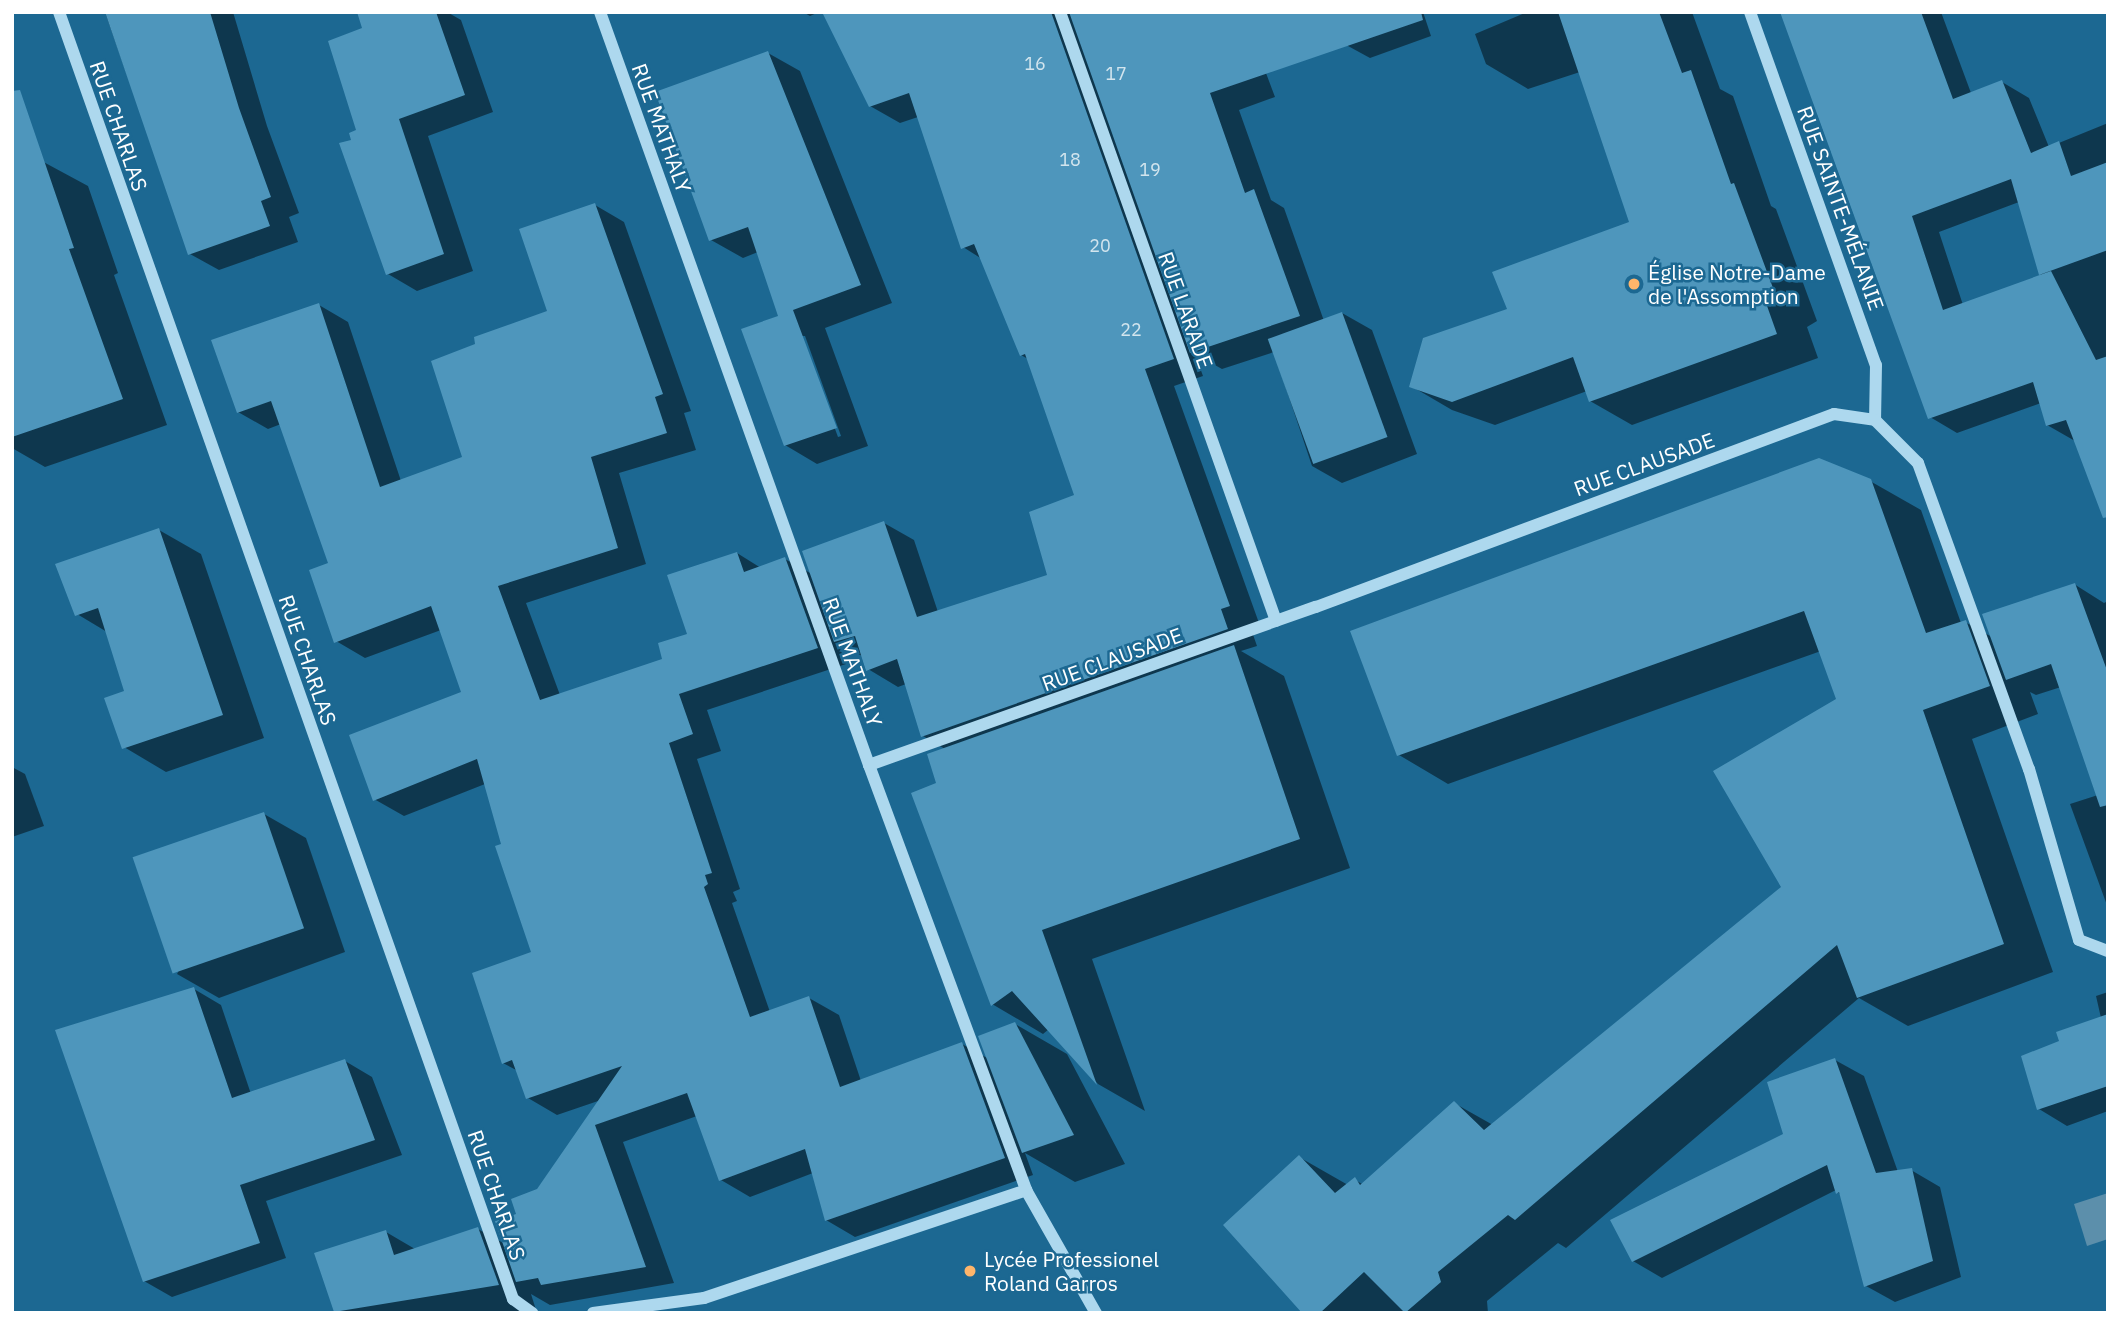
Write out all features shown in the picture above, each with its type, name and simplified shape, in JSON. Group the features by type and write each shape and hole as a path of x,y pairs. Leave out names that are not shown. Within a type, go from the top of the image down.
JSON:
{"street":[{"name":"RUE CHARLAS","path":"59,12 513,1298 532,1313"},
{"name":"RUE MATHALY","path":"600,12 869,765 1026,1190 1096,1313"},
{"name":"RUE LARADE","path":"1060,12 1276,621"},
{"name":"RUE SAINTE-MÉLANIE","path":"1750,12 1876,365 1875,420"},
{"name":"RUE CLAUSADE","path":"869,765 1276,621 1834,414 1875,420"},
{"path":"1875,420 1918,463 2029,769 2079,940 2108,951"},
{"path":"593,1313 704,1298 1026,1190"}],"water":[{"path":"2108,1193 2108,1239 2087,1246 2074,1204"}],"building":[{"path":"105,12 210,12 239,108 271,197 261,201 270,226 188,255"},
{"path":"357,12 436,12 465,95 399,119 444,254 386,275 339,143 351,140 349,133 356,130 328,41 362,28"},
{"path":"822,12 1051,12 1174,359 1145,369 1230,606 1221,609 1228,629 921,737 897,659 866,671 855,636 834,642 802,551 884,521 917,617 1047,575 1029,512 1074,495 1025,354 1020,356 974,244 961,249 909,93 869,107"},
{"path":"1069,12 1421,12 1423,20 1210,93 1245,193 1254,189 1300,316 1190,353"},
{"name":"Église Notre-Dame de l'Assomption","path":"1558,12 1659,12 1682,73 1691,70 1731,184 1734,183 1776,296 1766,303 1777,334 1589,402 1573,357 1452,402 1409,387 1423,338 1507,309 1492,272 1629,222"},
{"path":"1780,12 1921,12 1953,99 2002,80 2031,153 2059,141 2071,176 2108,162 2108,250 2039,275 2011,179 1912,216 1943,310 2051,271 2096,360 2108,356 2108,517 2103,518 2066,420 2046,426 2033,382 1928,419"},
{"path":"768,51 861,285 793,310 837,428 784,446 741,329 778,316 748,227 709,241 655,92"},
{"path":"20,90 74,248 69,249 123,399 12,437 12,91"},
{"path":"595,203 663,394 655,397 667,433 591,457 618,548 498,586 540,700 662,659 658,643 687,634 667,575 737,552 744,572 785,557 818,648 679,694 693,734 669,743 712,873 705,875 708,884 704,887 750,1017 809,996 840,1087 962,1042 1005,1158 825,1221 805,1149 719,1181 687,1093 595,1125 646,1267 541,1285 538,1278 516,1282 495,1221 516,1214 511,1199 537,1189 622,1066 526,1099 512,1060 502,1064 472,973 531,952 495,846 501,844 477,759 373,801 349,735 461,692 431,606 334,643 309,570 328,563 271,401 237,413 211,340 319,303 380,487 462,457 431,361 475,344 474,337 547,311 519,229"},
{"path":"1342,312 1387,437 1313,464 1268,339"},
{"path":"1819,458 1871,479 1926,633 1966,620 1990,686 1923,710 2004,944 1857,998 1837,945 1515,1220 1508,1215 1438,1272 1441,1282 1405,1313 1364,1272 1320,1313 1302,1313 1223,1225 1299,1155 1335,1193 1355,1177 1360,1185 1454,1101 1484,1130 1781,887 1713,771 1836,699 1804,611 1397,756 1350,631"},
{"path":"159,528 223,715 122,749 104,698 124,691 98,608 75,616 55,564"},
{"path":"2075,583 2108,673 2108,805 2100,807 2051,664 2006,680 1982,614"},
{"path":"1234,645 1300,839 1042,930 1097,1085 1012,991 991,1006 911,793 936,783 927,754"},
{"path":"264,812 304,928 173,974 133,857"},
{"path":"194,987 232,1098 345,1059 375,1140 240,1185 260,1243 143,1282 55,1030"},
{"path":"2108,1014 2108,1086 2037,1110 2021,1056 2059,1041 2056,1032"},
{"path":"1015,1022 1074,1135 1022,1153 978,1036"},
{"path":"1835,1058 1876,1173 1912,1168 1933,1261 1864,1287 1839,1192 1836,1194 1827,1165 1632,1262 1610,1220 1783,1134 1767,1082"},
{"path":"478,1227 499,1285 334,1312 314,1253 386,1230 394,1255"}],"place":[{"name":"Église Notre-Dame de l'Assomption","path":"1634,284"},
{"name":"Lycée Professionel Roland Garros","path":"970,1271"}]}
